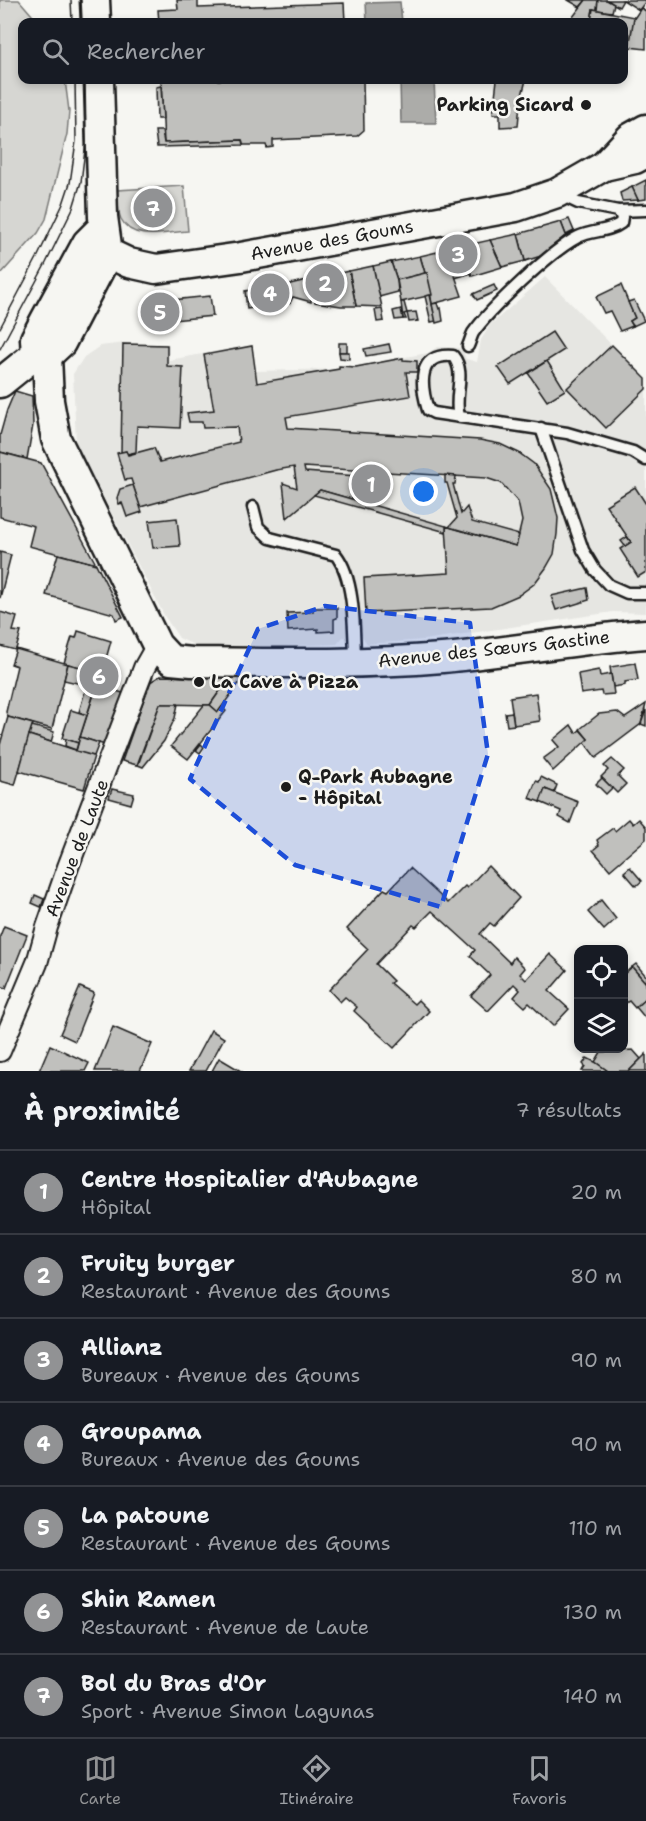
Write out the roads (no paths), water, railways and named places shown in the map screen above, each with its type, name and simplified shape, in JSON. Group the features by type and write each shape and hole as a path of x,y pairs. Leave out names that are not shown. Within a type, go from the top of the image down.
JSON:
{"main road":[{"path":"95,0 96,18"},
{"path":"99,84 105,240"},
{"path":"604,166 630,138 646,129"},
{"path":"604,166 635,159 646,153"},
{"name":"Avenue des Goums","path":"105,240 129,263 156,269 241,257 516,207 557,194 604,166"},
{"name":"Avenue des Sœurs Gastine","path":"105,240 87,243 35,339 41,355 56,439 157,645 171,660 356,663 444,657 602,637 646,634"},
{"path":"0,383 41,355"}],"street":[{"name":"Avenue de Laute","path":"0,1051 37,963 68,867 144,668 157,645"}],"lane":[{"path":"557,194 578,203 618,211 646,210"},
{"path":"468,346 472,334 483,322 554,253 577,237 597,230 614,228 621,223 622,217 618,211"},
{"path":"459,416 456,405 460,373 458,363 453,356 436,356 428,362 423,372 428,410 434,413 567,433 633,452 646,460"},
{"path":"541,428 583,550 595,570 609,585 627,593 646,593"},
{"path":"252,507 258,527 270,538 336,555 342,562 348,582 356,663"}],"tram line":[{"path":"71,0 72,18"},
{"path":"81,0 82,18"},
{"path":"0,328 37,258 63,204 70,183 76,141 75,84"},
{"path":"0,349 73,208 81,182 86,142 85,84"}],"place":[{"name":"Parking Sicard","path":"586,105"},
{"name":"Bol du Bras d'Or","path":"153,208"},
{"name":"Allianz","path":"458,254"},
{"name":"Fruity burger","path":"325,283"},
{"name":"Groupama","path":"270,293"},
{"name":"La patoune","path":"160,312"},
{"name":"Centre Hospitalier d'Aubagne","path":"371,484"},
{"name":"Shin Ramen","path":"99,676"},
{"name":"La Cave à Pizza","path":"199,682"},
{"name":"Q-Park Aubagne - Hôpital","path":"286,787"}]}
